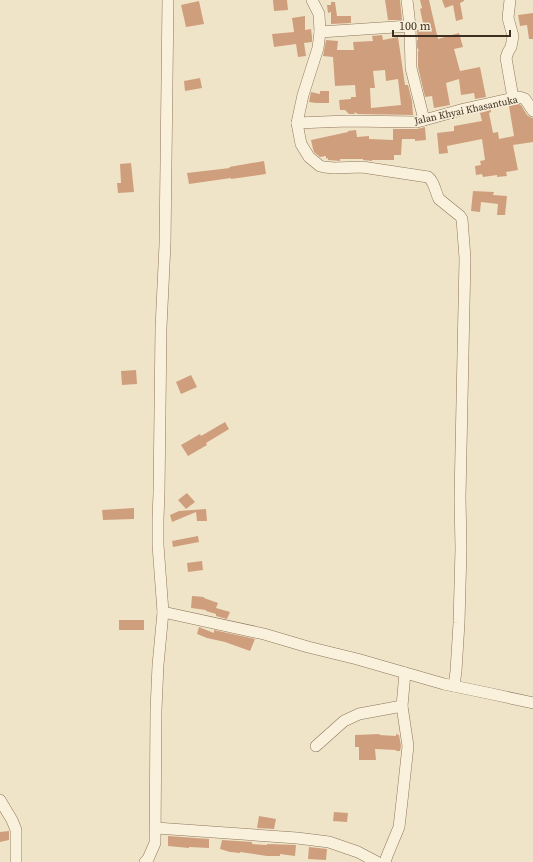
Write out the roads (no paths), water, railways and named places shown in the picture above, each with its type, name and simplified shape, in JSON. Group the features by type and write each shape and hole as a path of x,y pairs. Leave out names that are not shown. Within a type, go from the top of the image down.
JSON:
{"street":[{"path":"145,862 148,859 155,843 156,710 162,612 158,519 162,309 165,244 168,0"},
{"path":"312,0 318,14 320,32 318,48 303,95 297,123 301,144 309,157 320,166 324,167 362,167 428,177 432,180 439,200 462,219 465,258 460,497 461,549 456,671 454,686"},
{"path":"407,0 410,26 411,68 424,120"},
{"path":"510,0 508,18 513,36 506,58 513,98"},
{"path":"320,32 410,26"},
{"name":"Jalan Khyai Khasantuka","path":"297,123 347,121 417,122 464,109 519,97 523,98 533,111"},
{"path":"162,612 264,634 444,684 533,703"},
{"path":"385,862 399,827 408,746 402,706 405,672"},
{"path":"316,746 344,721 359,714 402,706"},
{"path":"0,800 16,830 16,862"},
{"path":"156,828 297,838 330,842 358,852 378,862"}]}
